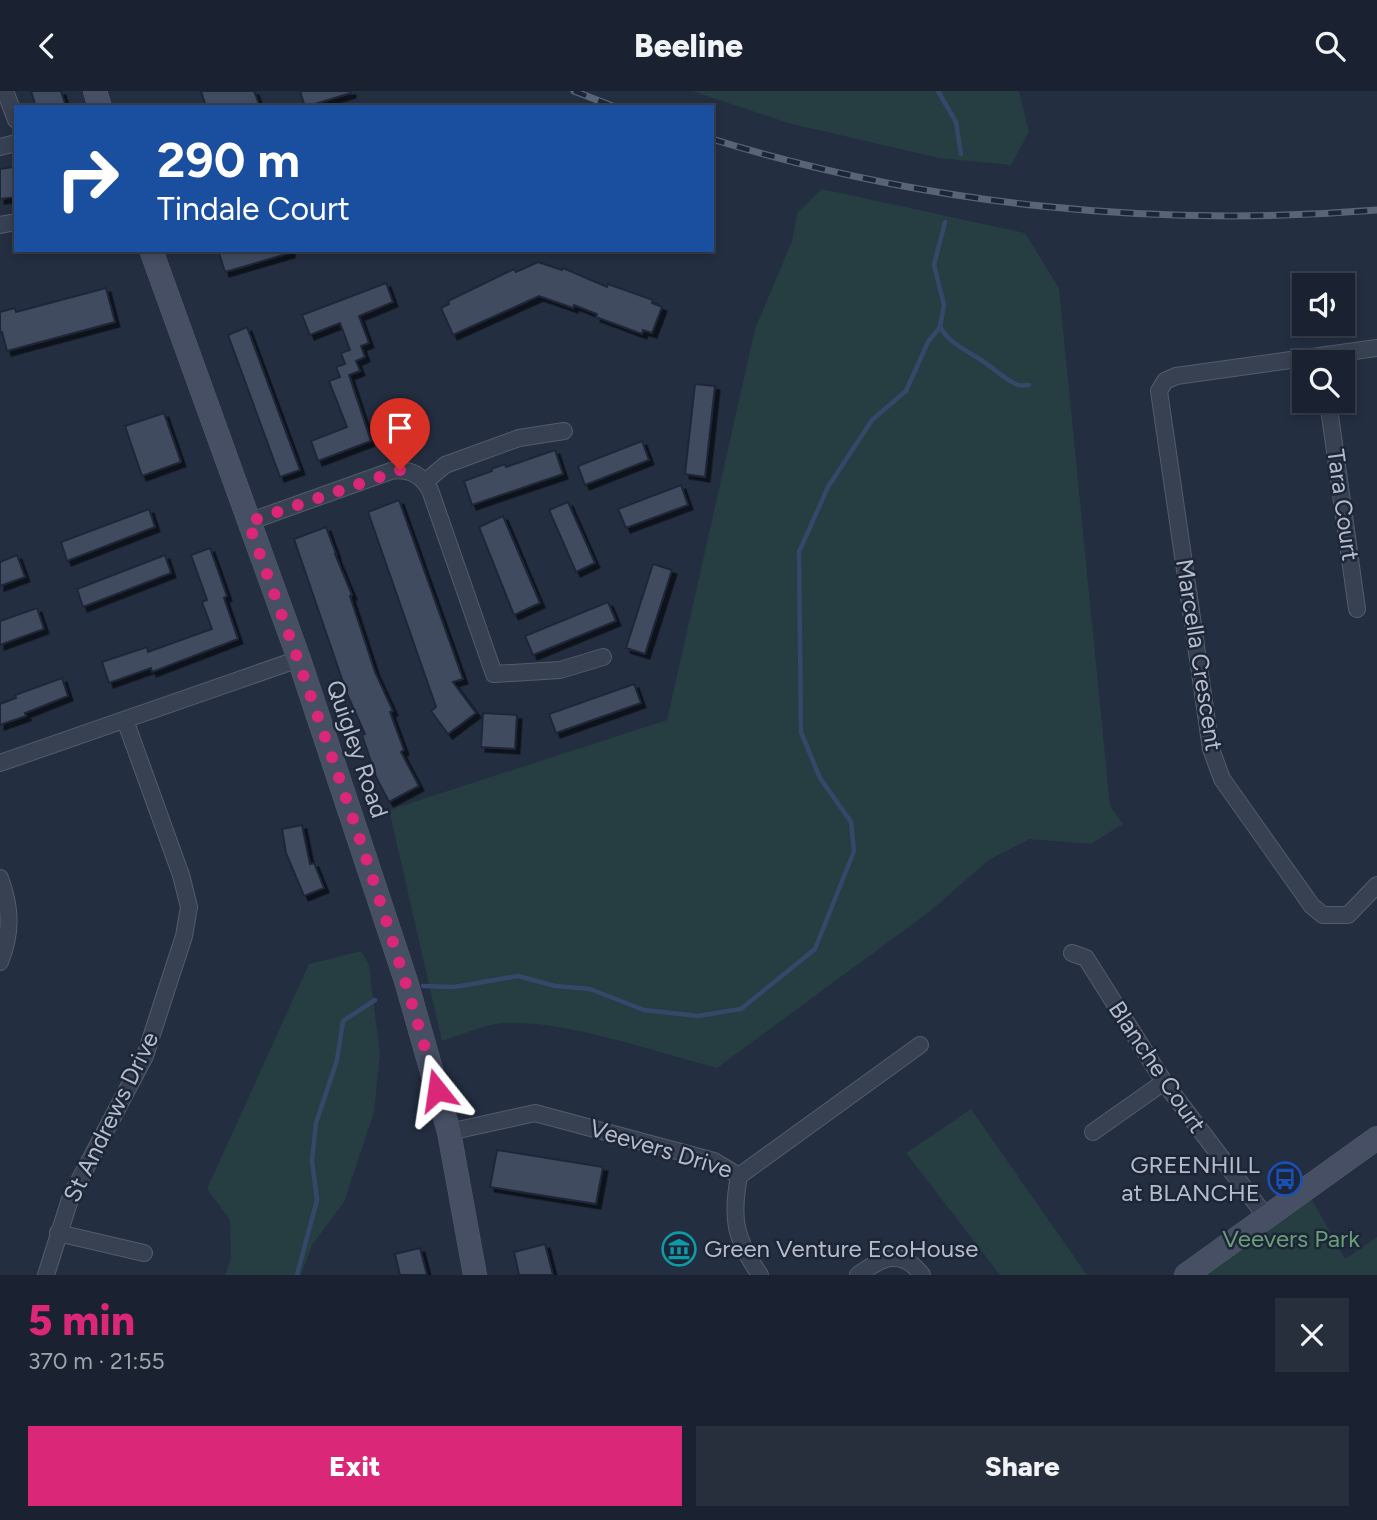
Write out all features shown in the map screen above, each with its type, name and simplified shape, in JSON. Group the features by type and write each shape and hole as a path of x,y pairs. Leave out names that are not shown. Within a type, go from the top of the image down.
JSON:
{"street":[{"path":"5,91 14,115"},
{"name":"Quigley Road","path":"151,252 299,659 407,981 449,1132 475,1275"},
{"path":"1355,352 1377,348"},
{"name":"Marcella Crescent","path":"1292,362 1176,376 1165,381 1159,391 1211,749 1222,779 1312,906 1323,915 1348,915 1377,885"},
{"name":"Tara Court","path":"1330,413 1357,609"},
{"path":"425,482 445,465 519,438 564,432"},
{"path":"248,522 390,471 410,471 425,482 430,490 494,674 560,670 603,657"},
{"path":"0,763 299,659"},
{"name":"St Andrews Drive","path":"46,1275 71,1196 145,1056 184,936 189,907 181,875 125,720"},
{"path":"0,879 7,899 10,926 7,945 0,962"},
{"name":"Blanche Court","path":"1072,953 1086,958 1164,1082 1267,1218"},
{"name":"Veevers Drive","path":"449,1132 535,1113 713,1161 739,1176 920,1045"},
{"path":"1093,1132 1164,1082"},
{"path":"1186,1275 1377,1138"},
{"path":"739,1176 734,1200 737,1227 742,1250 760,1275"},
{"path":"58,1233 144,1253"},
{"path":"858,1275 877,1261 893,1258 904,1259 922,1275"}],"green space":[{"path":"692,91 1019,91 1029,132 1011,165 939,158 788,123"},
{"path":"822,189 1025,233 1059,288 1110,806 1123,824 1091,844 1030,839 989,860 929,912 717,1068 582,1032 528,1023 495,1024 442,1041 389,810 667,720 755,329 792,241 797,213"},
{"path":"361,951 369,965 380,1054 374,1112 344,1202 312,1245 301,1275 225,1275 231,1259 230,1220 207,1189 309,964"},
{"path":"971,1109 1087,1275 1000,1275 906,1153"},
{"name":"Veevers Park","path":"1305,1187 1345,1259 1377,1237 1377,1275 1177,1275"}],"building":[{"path":"31,91 61,91 65,105 35,105"},
{"path":"201,91 254,91 259,105 205,105"},
{"path":"300,91 351,91 312,105 304,105"},
{"path":"13,167 14,197 0,199 0,169"},
{"path":"219,252 290,252 290,253 225,272"},
{"path":"538,262 562,270 563,268 607,287 608,284 653,300 652,303 662,307 652,333 643,330 642,334 596,317 597,314 574,305 573,308 539,296 453,335 441,308 449,304 448,301 514,269 516,272"},
{"path":"386,283 393,302 359,316 369,343 361,346 365,357 356,361 360,371 349,375 371,441 318,461 311,441 347,427 329,381 340,377 336,367 345,364 341,353 350,350 340,323 310,335 302,315"},
{"path":"106,288 115,322 7,351 2,332 0,333 0,312 15,308 16,312"},
{"path":"247,327 300,470 280,477 228,335"},
{"path":"695,384 715,386 705,477 685,474"},
{"path":"164,413 181,462 142,476 125,426"},
{"path":"642,441 649,460 585,485 578,466"},
{"path":"555,450 563,474 472,505 464,481 505,464 506,467"},
{"path":"681,485 688,505 626,528 618,509"},
{"path":"399,500 463,679 453,682 476,713 448,734 431,711 436,707 368,512"},
{"path":"568,502 595,563 576,572 549,510"},
{"path":"149,509 155,527 67,561 61,542"},
{"path":"503,516 540,603 514,615 479,527"},
{"path":"326,527 352,595 350,596 375,672 393,711 390,712 404,750 401,752 419,786 389,802 376,777 362,735 365,734 347,694 294,539"},
{"path":"210,548 227,596 224,598 238,639 152,672 151,668 109,683 102,662 147,647 148,652 212,629 202,602 207,600 191,555"},
{"path":"17,555 25,577 0,586 0,562"},
{"path":"165,555 171,573 83,607 77,589"},
{"path":"653,564 672,570 645,654 626,648"},
{"path":"608,602 616,621 533,655 525,636"},
{"path":"37,608 44,629 0,645 0,621"},
{"path":"62,678 68,696 0,725 0,704 16,698 15,695"},
{"path":"634,684 641,703 556,733 549,714"},
{"path":"483,713 517,715 515,749 481,747"},
{"path":"302,825 310,864 314,863 324,888 304,896 286,853 282,829"},
{"path":"497,1150 603,1167 596,1204 490,1187"},
{"path":"545,1244 553,1275 519,1275 514,1252"},
{"path":"420,1248 427,1275 400,1275 395,1254"}],"waterway":[{"path":"938,91 956,122 961,154"},
{"path":"423,986 454,987 518,976 555,986 590,989 644,1010 698,1016 741,1009 815,949 854,851 851,822 820,778 801,732 799,552 828,487 872,420 906,391 928,342 940,327 944,305 934,265 945,222"},
{"path":"940,327 954,343 1009,380 1019,385 1029,385"},
{"path":"297,1275 317,1200 312,1161 316,1123 337,1060 343,1021 375,1000"}],"railway":[{"path":"574,91 610,105"},
{"path":"714,140 793,162 875,180 1041,206 1209,216 1377,210"}],"place":[{"name":"GREENHILL at BLANCHE","path":"1285,1179"},
{"name":"Green Venture EcoHouse","path":"679,1249"}],"route":[{"path":"400,470 390,471 248,522 299,659 407,981 437,1090"}]}
